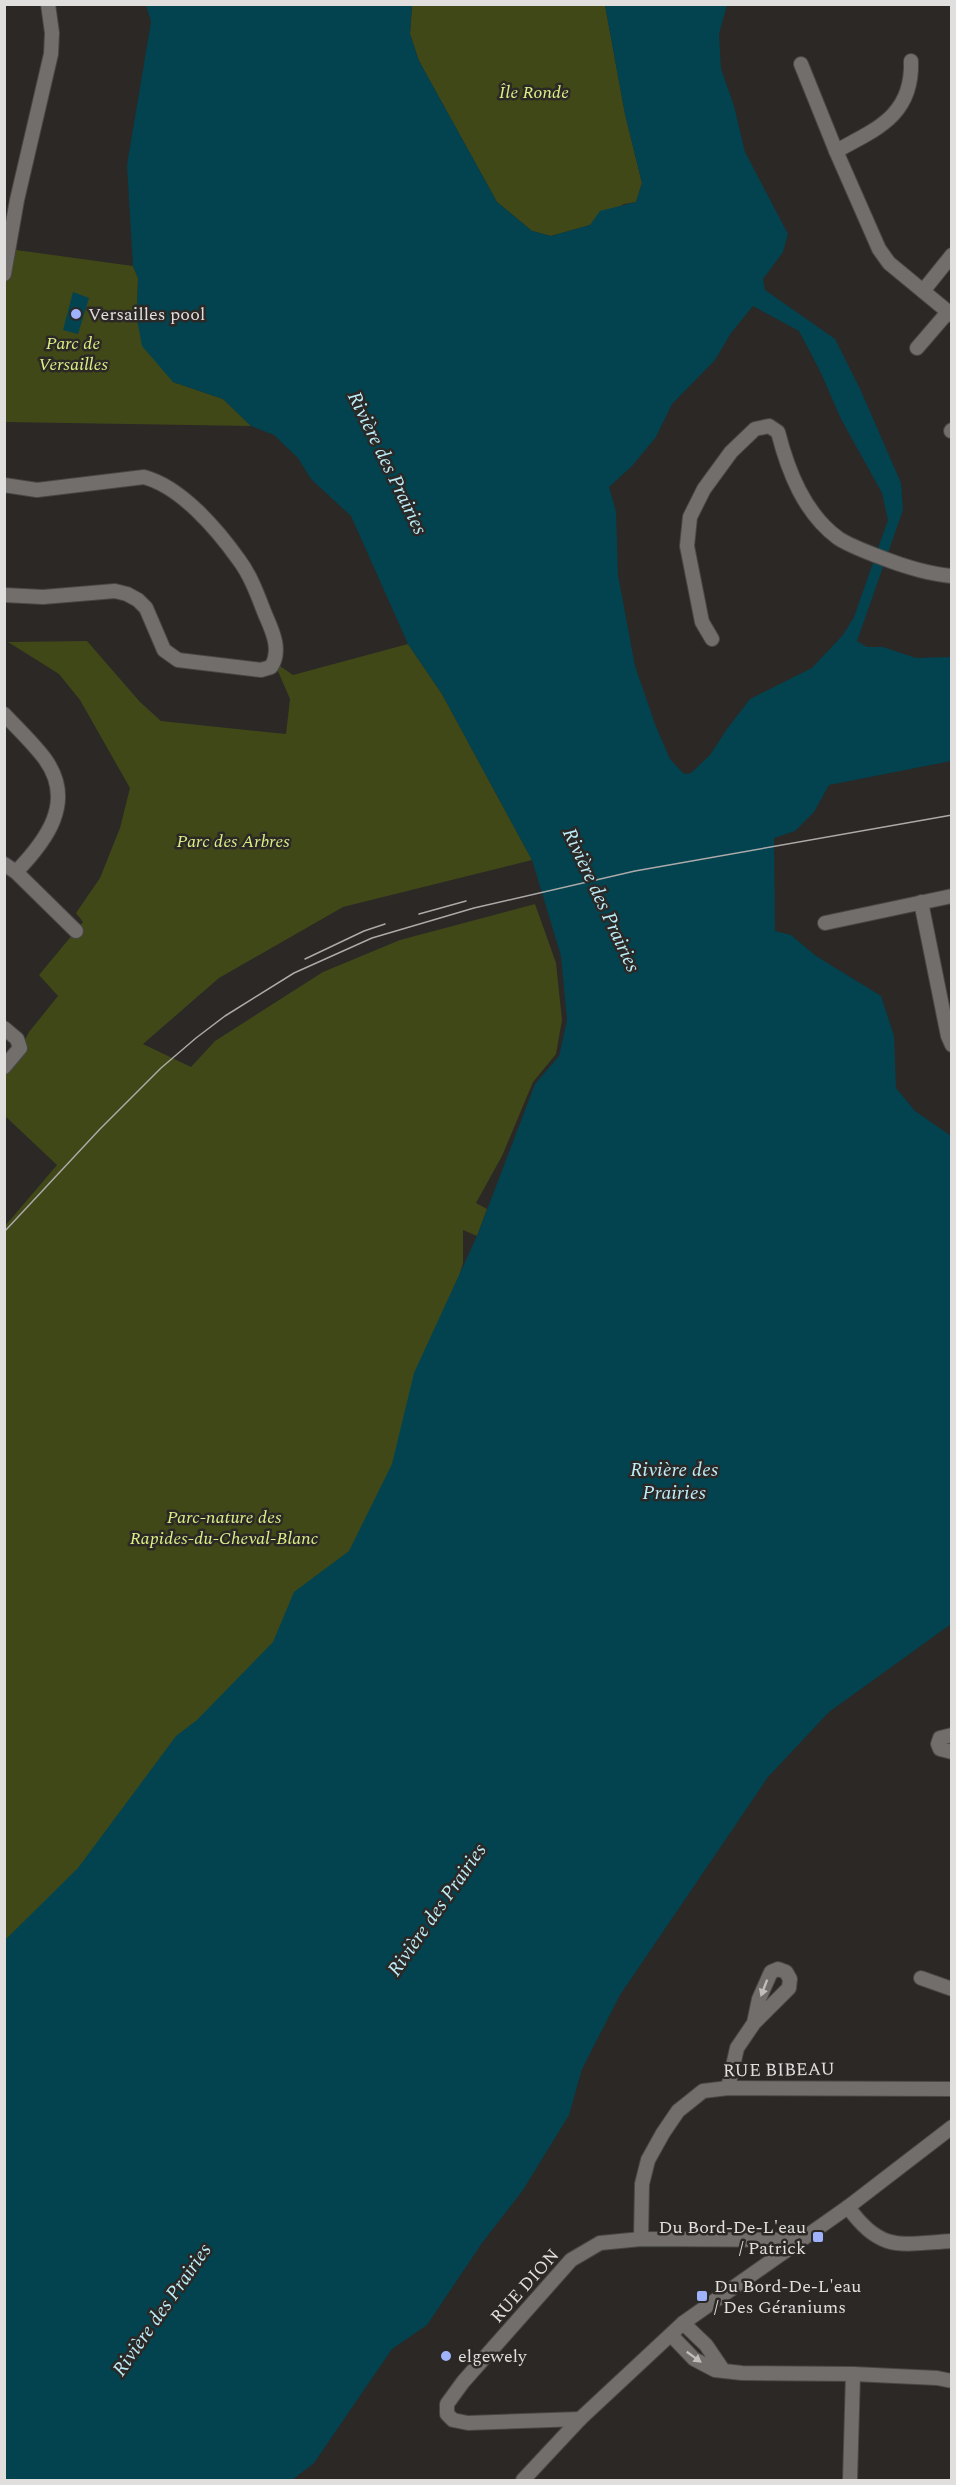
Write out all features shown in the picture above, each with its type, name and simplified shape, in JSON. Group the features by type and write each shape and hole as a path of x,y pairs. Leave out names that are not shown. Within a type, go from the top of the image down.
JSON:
{"street":[{"path":"4,274 17,200 51,54 52,33 48,4"},
{"path":"836,151 881,126 901,106 912,82 911,61"},
{"path":"801,64 879,249 889,263 950,314 917,348"},
{"path":"923,291 951,255"},
{"path":"712,639 702,622 687,546 690,517 704,489 731,452 755,429 769,426 778,432 784,457 805,503 820,523 840,539 898,564 951,576"},
{"path":"4,485 37,490 144,477 157,480 185,499 240,561 272,630 276,656 271,666 261,670 178,660 164,650 146,608 138,600 115,591 43,597 4,595"},
{"path":"4,714 46,760 58,785 58,804 52,825 33,854 10,868 76,931"},
{"path":"825,923 951,896"},
{"path":"921,902 951,1045"},
{"path":"4,1028 17,1039 20,1048 6,1062"},
{"path":"951,1735 940,1738 938,1744 940,1749 951,1752"},
{"path":"921,1978 951,1989"},
{"path":"728,2088 737,2048 754,2023"},
{"name":"RUE BIBEAU","path":"641,2239 642,2184 648,2160 678,2111 703,2091 728,2088 951,2089"},
{"path":"523,2481 580,2419 683,2323 848,2207 951,2127"},
{"path":"848,2207 867,2230 886,2242 899,2244 951,2241"},
{"name":"RUE DION","path":"580,2419 468,2423 453,2420 447,2414 447,2404 463,2382 571,2260 600,2243 641,2239 801,2240"},
{"path":"683,2323 706,2345 723,2370"},
{"path":"671,2335 694,2359 716,2370 742,2373 853,2374 937,2378 951,2381"},
{"path":"850,2481 853,2374"}],"green space":[{"name":"Île Ronde","path":"412,5 605,5 625,114 642,183 636,202 624,204 590,225 551,236 532,231 497,202 419,61 410,34"},
{"name":"Parc de Versailles","path":"9,249 133,266 138,278 137,319 173,382 223,399 251,426 5,422 4,274"},
{"name":"Parc-nature des Rapides-du-Cheval-Blanc","path":"87,641 140,702 161,721 286,734 290,699 274,662 293,675 408,644 442,694 532,860 343,907 219,978 143,1044 191,1067 215,1041 323,972 400,940 535,904 556,963 562,1020 556,1054 533,1082 502,1156 476,1203 487,1209 477,1236 463,1230 463,1263 437,1352 485,1542 5,2185 5,1226 57,1165 5,1116 5,1077 29,1032 58,996 39,975 83,922 76,913 100,878 120,828 130,788 80,700 59,674 8,642"}],"water":[{"name":"Rivière des Prairies","path":"146,5 412,5 410,34 419,61 497,202 532,231 551,236 590,225 600,211 636,202 642,183 625,114 605,5 727,5 719,34 721,69 734,106 745,152 788,234 783,252 763,279 765,290 835,339 861,391 901,483 903,510 857,641 867,647 883,647 916,658 951,657 951,761 829,785 814,812 795,831 774,838 775,931 791,935 816,956 881,996 894,1036 896,1088 915,1111 951,1136 951,1624 829,1712 768,1777 620,1995 582,2069 569,2115 523,2190 482,2243 427,2325 392,2349 314,2463 292,2480 5,2480 5,1940 78,1868 176,1736 197,1720 273,1642 294,1592 349,1551 392,1464 414,1373 477,1236 535,1084 559,1056 567,1020 561,956 532,860 442,694 408,644 351,516 311,479 298,458 274,435 251,426 223,399 173,382 142,346 137,319 138,278 133,266 127,165 151,22","holes":["753,306 799,331 841,419 882,493 888,520 854,617 843,635 812,668 750,699 710,755 691,773 684,774 670,759 635,666 618,575 616,511 609,487 632,466 656,437 672,404 715,360 731,333"]},
{"name":"Versailles pool","path":"73,292 89,298 78,334 63,330"}],"tram line":[{"path":"4,1232 100,1129 161,1068 196,1038 225,1016 294,973 372,938 474,908 635,871 952,815"},
{"path":"419,914 466,901"},
{"path":"305,959 364,931 385,924"}],"place":[{"name":"Versailles pool","path":"76,314"},
{"name":"Du Bord-De-L'eau / Patrick","path":"818,2237"},
{"name":"Du Bord-De-L'eau / Des Géraniums","path":"702,2296"},
{"name":"elgewely","path":"446,2356"}],"park label":[{"name":"Parc des Arbres","path":"233,841"}]}
